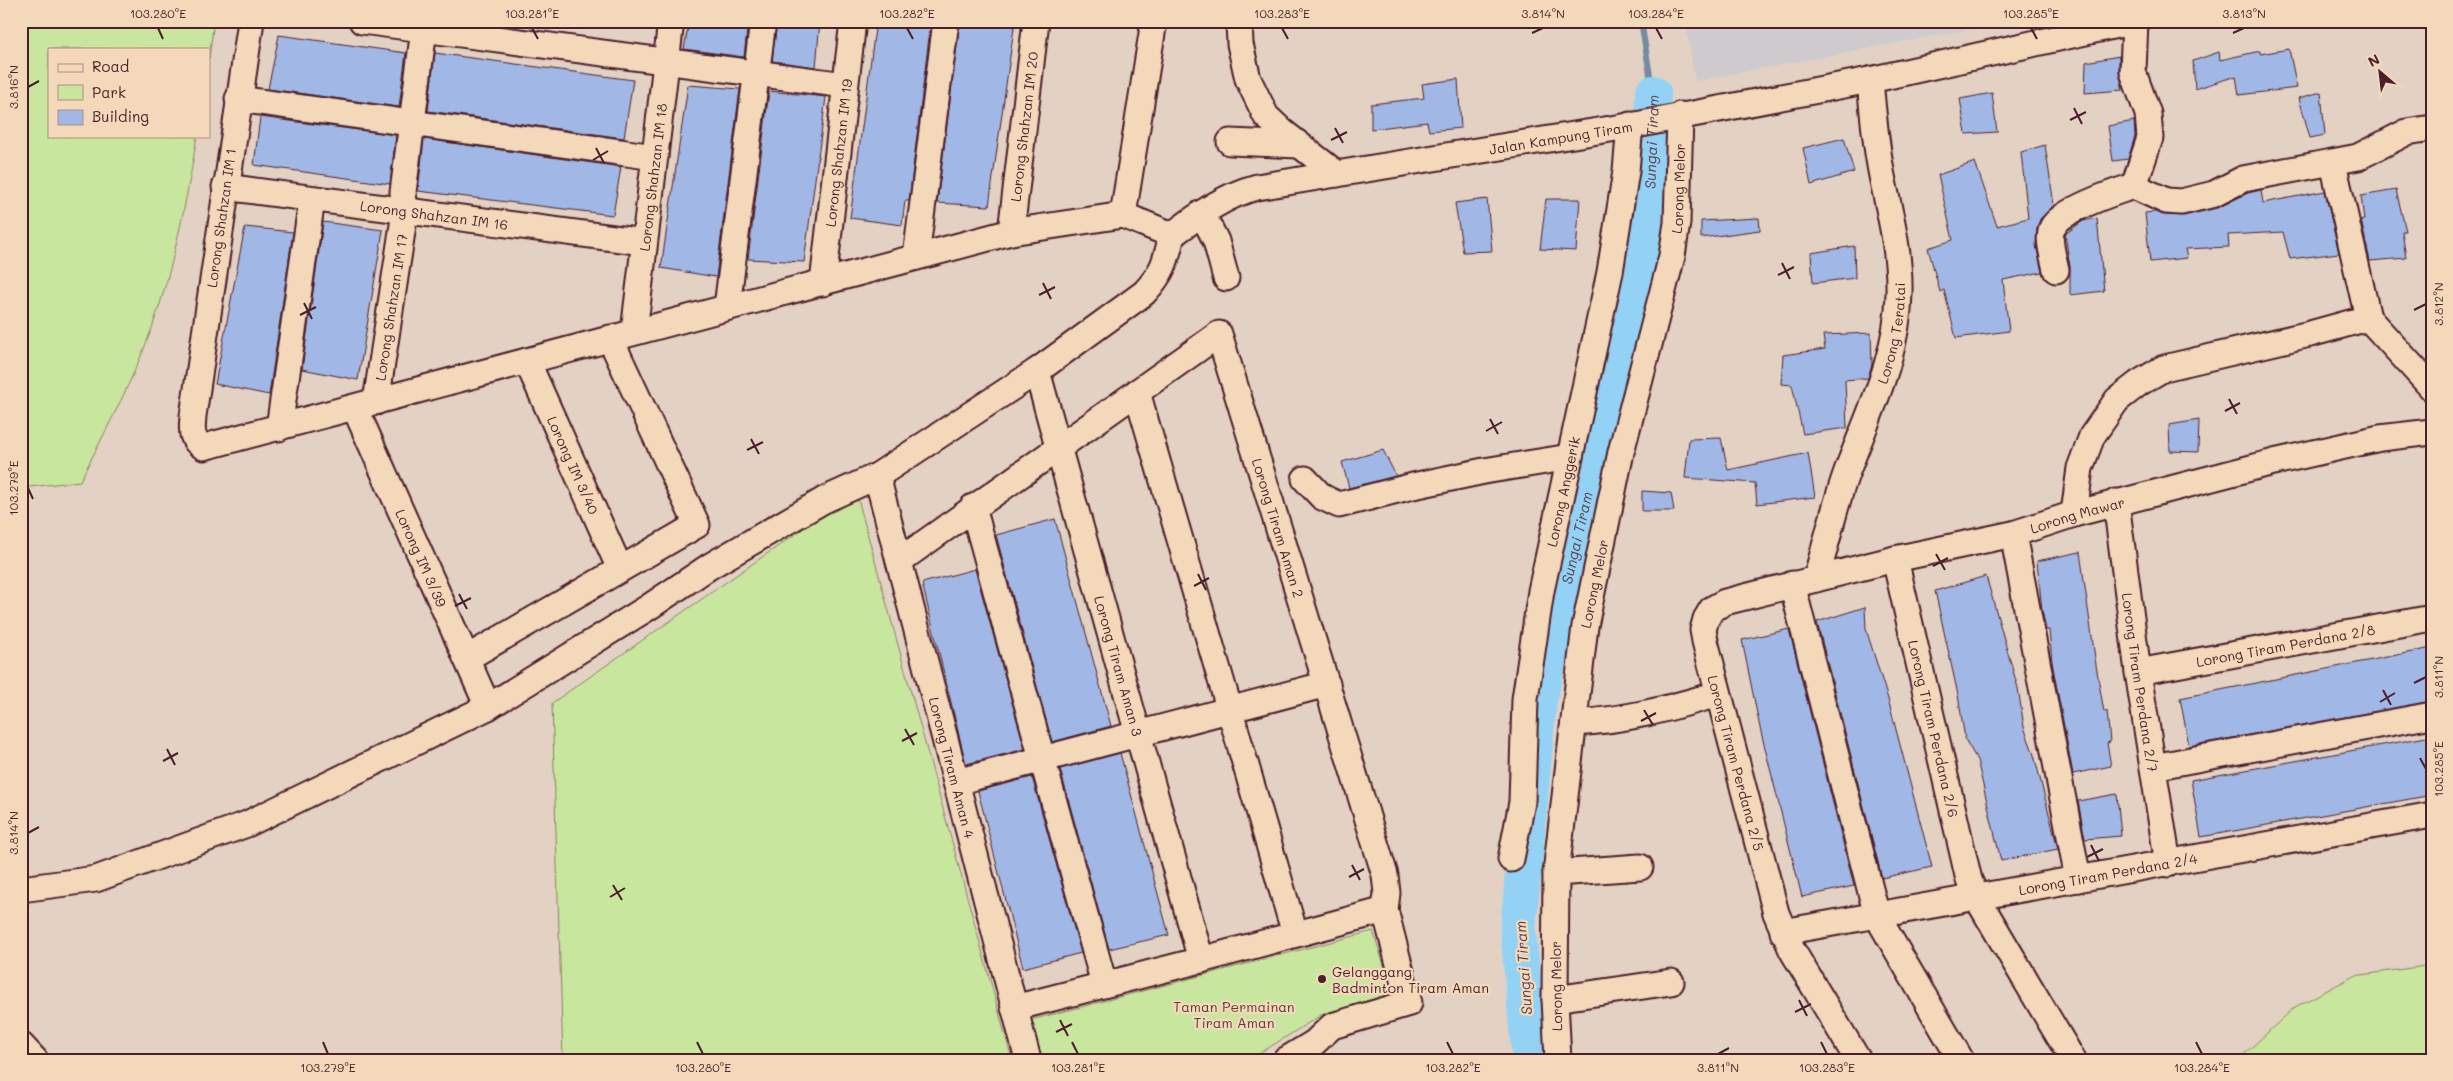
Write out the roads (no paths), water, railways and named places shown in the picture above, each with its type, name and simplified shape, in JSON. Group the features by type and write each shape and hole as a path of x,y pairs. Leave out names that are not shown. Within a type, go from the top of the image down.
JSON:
{"street":[{"name":"Lorong Shahzan IM 1","path":"251,21 192,416 192,437 197,444 204,447 280,428"},
{"path":"362,21 425,25 666,62 845,85"},
{"name":"Lorong Shahzan IM 18","path":"634,332 671,21"},
{"path":"727,307 763,21"},
{"name":"Lorong Shahzan IM 19","path":"823,283 853,21"},
{"path":"916,257 946,21"},
{"name":"Lorong Shahzan IM 20","path":"1011,232 1036,21"},
{"path":"1123,215 1154,21"},
{"path":"1239,21 1240,44 1246,70 1256,99 1266,116 1336,174"},
{"path":"2134,186 2150,138 2148,114 2133,72 2135,21"},
{"name":"Jalan Kampung Tiram","path":"1172,235 1202,213 1237,192 1256,187 1636,125 1673,116 1870,80 2135,21"},
{"name":"Lorong Shahzan IM 17","path":"366,405 404,212 404,192 425,25"},
{"name":"Lorong Teratai","path":"1816,580 1845,476 1883,381 1897,323 1899,294 1898,264 1894,229 1876,137 1870,80"},
{"path":"238,99 655,157"},
{"name":"Lorong Melor","path":"1558,1060 1555,999 1556,874 1585,626 1622,452 1672,256 1677,223 1673,116"},
{"name":"Lorong Anggerik","path":"1512,859 1522,802 1525,699 1541,591 1610,272 1626,171 1636,125"},
{"path":"2056,270 2050,236 2056,223 2074,211 2134,186 2166,200 2181,202 2214,194 2243,179 2282,170 2358,158 2407,132 2432,128"},
{"path":"1230,142 1299,145"},
{"path":"2333,162 2368,318 2432,388"},
{"name":"Lorong Shahzan IM 16","path":"225,187 644,242"},
{"path":"21,889 96,880 247,824 488,707 710,566 824,500 877,476 1037,371 1144,293 1158,279 1165,266 1172,235 1123,215 1011,232 280,428 312,199"},
{"path":"1202,213 1216,241 1226,278"},
{"path":"2074,514 2080,468 2092,436 2117,400 2139,383 2164,368 2310,334 2368,318"},
{"name":"Lorong Tiram Aman 2","path":"899,561 973,506 1219,334 1385,875 1387,894 1385,910 1409,1003 1332,1026 1314,1042 1286,1060"},
{"path":"467,658 697,525 610,338"},
{"name":"Lorong IM 3/40","path":"527,361 620,569"},
{"name":"Lorong Tiram Aman 3","path":"1037,371 1060,446 1201,960"},
{"path":"1137,392 1295,934"},
{"name":"Lorong IM 3/39","path":"366,405 488,707"},
{"name":"Lorong Mawar","path":"1725,602 1792,584 1816,580 1894,558 2013,534 2116,502 2380,438 2432,432"},
{"path":"1305,479 1322,497 1339,505 1457,476 1570,457"},
{"name":"Lorong Tiram Aman 4","path":"877,476 1028,1060"},
{"name":"Lorong Tiram Perdana 2/7","path":"2116,502 2138,672 2168,864"},
{"path":"973,506 1104,984"},
{"path":"2013,534 2078,879"},
{"name":"Lorong Tiram Perdana 2/6","path":"1894,558 1969,880 1977,898 2073,1060"},
{"path":"1792,584 1876,916 1961,1060"},
{"name":"Lorong Tiram Perdana 2/5","path":"1725,602 1712,609 1706,619 1703,630 1773,904 1783,932 1858,1060"},
{"name":"Lorong Tiram Perdana 2/8","path":"2138,672 2432,618"},
{"path":"956,782 1327,684"},
{"path":"1574,724 1615,721 1651,714 1718,694"},
{"path":"2153,767 2432,715"},
{"name":"Lorong Tiram Perdana 2/4","path":"1783,932 2432,815"},
{"path":"1556,874 1640,867"},
{"path":"1014,1008 1385,910"},
{"path":"1555,999 1671,982"},
{"path":"21,1045 35,1060"}],"water":[{"path":"1518,929 1536,1060 1525,1060"}],"waterway":[{"name":"Sungai Tiram","path":"1641,21 1653,93"},
{"name":"Sungai Tiram","path":"1530,1060 1518,929 1539,700 1648,228 1653,93"}],"place":[{"name":"Gelanggang Badminton Tiram Aman","path":"1322,979"}],"park label":[{"name":"Taman Permainan Tiram Aman","path":"1234,1014"}]}
